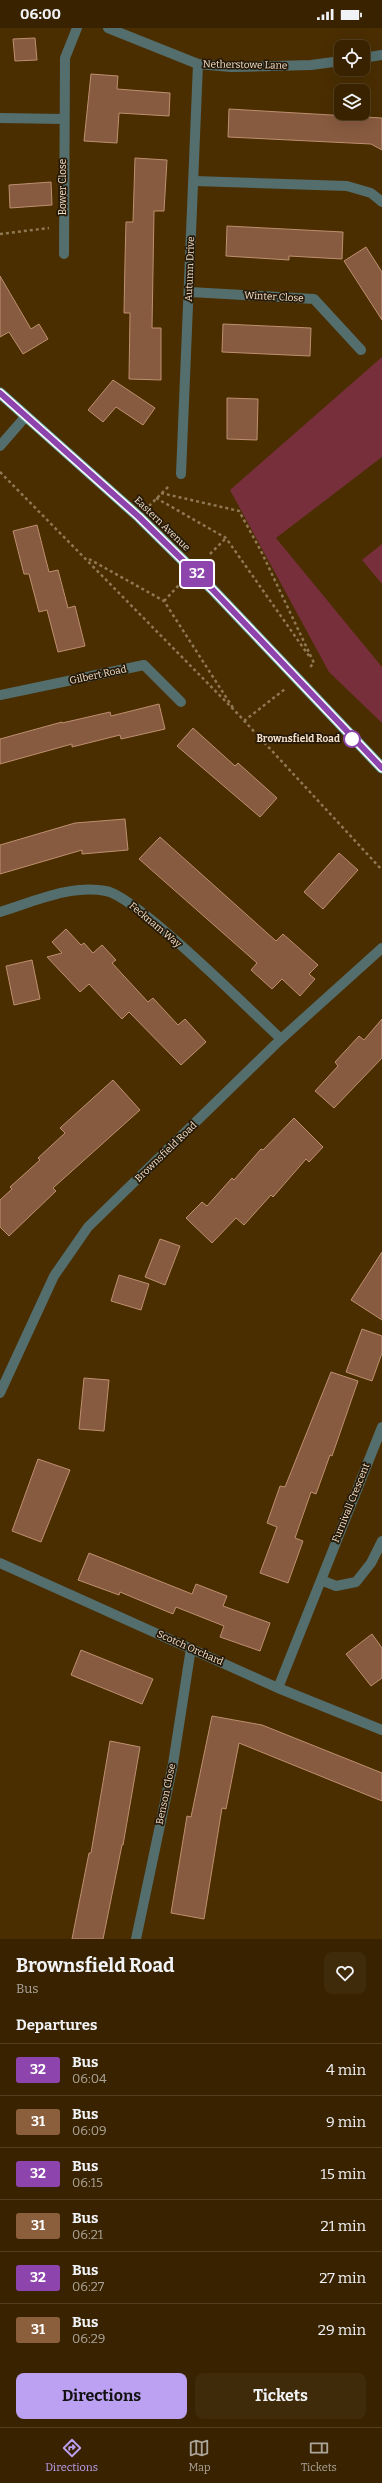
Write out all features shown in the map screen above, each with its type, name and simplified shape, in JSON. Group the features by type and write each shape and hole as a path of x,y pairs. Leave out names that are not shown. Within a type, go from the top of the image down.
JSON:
{"highway":[{"name":"Eastern Avenue","path":"0,393 139,517 212,589 382,768"}],"street":[{"name":"Bower Close","path":"64,254 65,58 77,28"},
{"name":"Netherstowe Lane","path":"108,28 198,64 232,67 311,65 334,62"},
{"path":"370,57 382,55"},
{"name":"Autumn Drive","path":"182,474 198,64"},
{"path":"0,118 64,119"},
{"path":"194,181 347,186 371,193 382,202"},
{"name":"Winter Close","path":"190,292 314,299 361,350"},
{"path":"0,446 26,416"},
{"name":"Gilbert Road","path":"0,695 144,665 181,702"},
{"name":"Fecknam Way","path":"0,912 70,891 90,889 108,891 123,899 157,926 281,1039"},
{"name":"Brownsfield Road","path":"0,1393 54,1276 88,1227 281,1039 382,948"},
{"name":"Furnivall Crescent","path":"278,1688 382,1427"},
{"path":"321,1580 336,1586 356,1582 370,1563 382,1541"},
{"name":"Scotch Orchard","path":"0,1563 278,1688 382,1730"},
{"name":"Benson Close","path":"136,1939 173,1764 191,1648"}],"path":[{"path":"0,234 63,226"},
{"path":"0,472 86,557 244,721 382,870"},
{"path":"139,517 161,493 182,474"},
{"path":"161,493 239,511 261,551 314,663"},
{"path":"156,498 226,538 314,663"},
{"path":"210,554 226,538"},
{"path":"86,557 164,601 236,713"},
{"path":"164,601 179,585"},
{"path":"244,721 297,680 314,663"}],"shaded area":[{"path":"382,357 382,457 276,538 382,667 382,723 329,672 230,490"},
{"path":"382,544 382,584 362,560"}],"building":[{"path":"35,38 37,60 15,61 13,39"},
{"path":"91,74 118,76 117,89 170,93 169,116 119,113 117,143 84,141"},
{"path":"229,109 334,115 334,120 370,120 370,117 382,118 382,150 371,144 228,137"},
{"path":"135,158 167,160 164,211 154,211 152,328 161,328 161,380 129,379 130,313 124,313 126,222 133,222"},
{"path":"51,182 52,205 10,208 9,185"},
{"path":"227,226 343,232 342,259 289,256 289,260 226,256"},
{"path":"366,247 382,272 382,320 344,261"},
{"path":"0,276 31,329 39,324 48,339 23,354 9,332 0,337"},
{"path":"223,324 311,328 310,356 222,352"},
{"path":"113,380 155,408 143,425 116,407 103,422 88,410"},
{"path":"227,398 258,399 257,440 227,439"},
{"path":"37,525 49,572 58,570 68,608 75,606 85,646 58,652 47,610 39,612 29,574 24,574 13,531"},
{"path":"159,704 165,729 121,739 120,735 72,747 72,744 0,764 0,739 62,722 110,712 111,716"},
{"path":"193,728 235,766 238,763 277,798 260,817 177,746"},
{"path":"125,819 128,850 82,854 82,850 0,874 0,845 75,823"},
{"path":"160,837 276,941 283,934 318,965 309,974 315,979 300,996 282,979 272,989 251,970 257,963 139,859"},
{"path":"339,853 358,870 323,909 304,892"},
{"path":"66,929 81,945 84,943 93,953 102,945 116,960 112,963 148,1002 153,998 178,1025 185,1019 206,1042 181,1065 129,1012 122,1019 89,984 80,992 47,957 62,953 52,942"},
{"path":"32,960 40,999 14,1005 6,966"},
{"path":"382,1019 382,1058 334,1108 315,1091 338,1066 335,1062 359,1036 364,1040"},
{"path":"113,1080 140,1110 53,1188 56,1191 9,1236 0,1227 0,1200 12,1189 10,1187 40,1160 38,1158 65,1133 60,1128"},
{"path":"294,1118 323,1147 309,1162 306,1159 273,1197 271,1195 244,1225 236,1218 212,1243 186,1218 202,1202 207,1206 232,1178 234,1180 261,1149 263,1150"},
{"path":"160,1239 180,1246 165,1285 145,1277"},
{"path":"382,1252 382,1320 351,1300"},
{"path":"119,1275 149,1284 141,1310 111,1301"},
{"path":"362,1329 382,1336 382,1353 372,1381 346,1372"},
{"path":"331,1372 358,1381 332,1456 330,1455 316,1494 311,1492 295,1538 303,1541 288,1583 260,1573 277,1527 267,1523 280,1486 285,1487"},
{"path":"84,1378 109,1380 104,1431 79,1429"},
{"path":"38,1459 70,1470 41,1542 12,1531"},
{"path":"89,1553 192,1594 196,1584 227,1596 223,1606 270,1623 260,1651 220,1637 224,1626 176,1607 173,1614 120,1592 119,1595 78,1580"},
{"path":"372,1634 382,1648 382,1678 371,1686 346,1654"},
{"path":"81,1650 153,1679 142,1704 71,1675"},
{"path":"212,1716 262,1725 382,1773 382,1801 239,1743 226,1809 222,1808 204,1919 171,1913 187,1816 191,1817"},
{"path":"110,1741 140,1747 123,1845 103,1939 72,1939 89,1853 91,1853"}],"bus line":[{"name":"32","path":"0,393 139,517 212,589 367,754 382,768"}],"place":[{"name":"Brownsfield Road","path":"352,739"}]}
